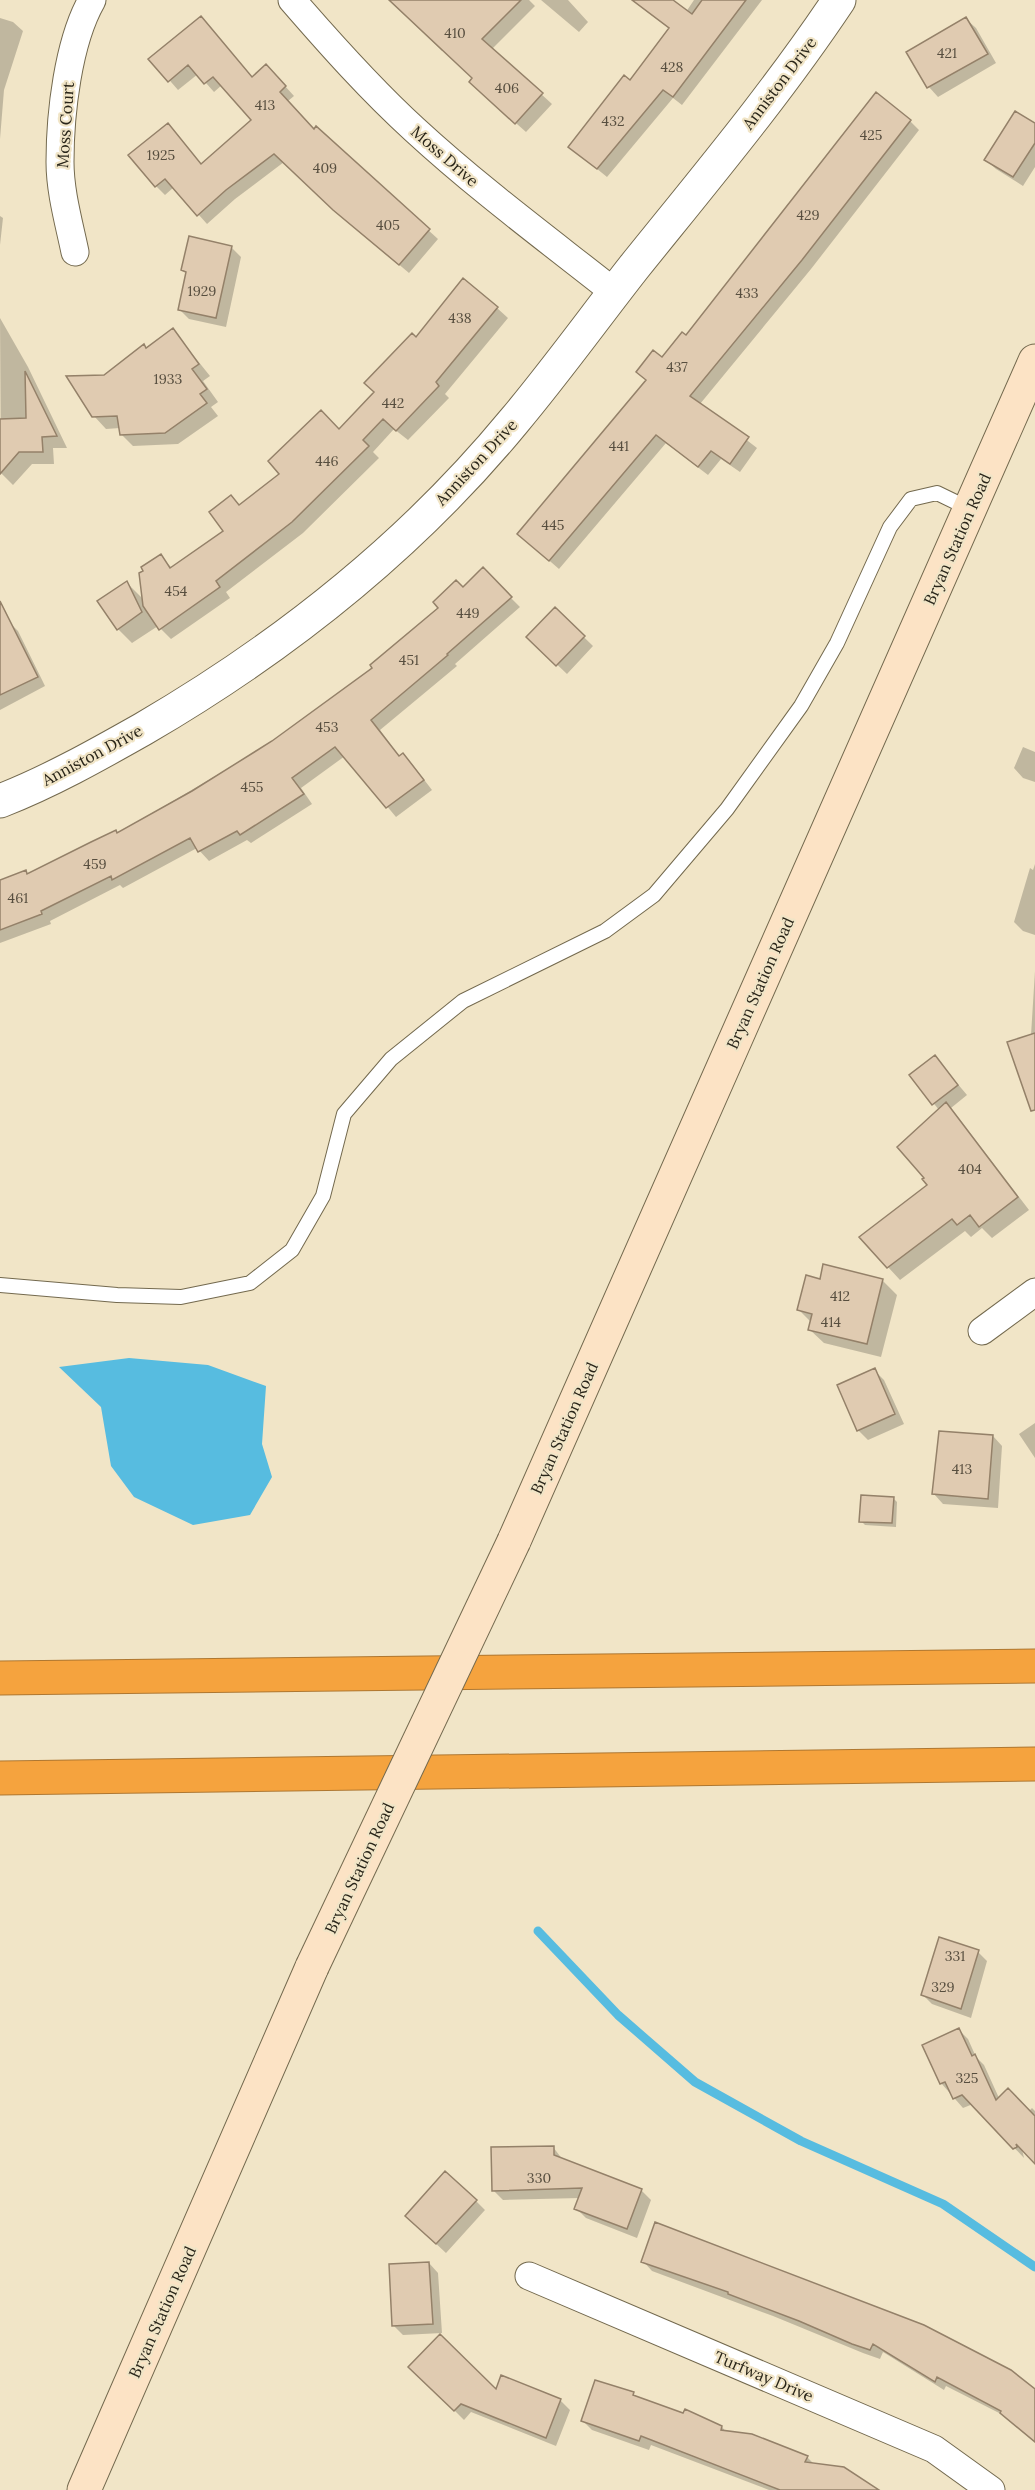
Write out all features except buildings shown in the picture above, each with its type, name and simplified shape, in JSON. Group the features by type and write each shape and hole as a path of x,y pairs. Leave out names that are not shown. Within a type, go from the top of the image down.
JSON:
{"highway":[{"path":"0,1678 1035,1665"},
{"path":"0,1778 1035,1764"}],"main road":[{"name":"Bryan Station Road","path":"84,2490 312,1967 514,1541 1035,362"}],"street":[{"name":"Moss Court","path":"75,252 60,163 62,117 69,65 92,0"},
{"name":"Moss Drive","path":"292,0 333,48 413,129 468,177 614,292"},
{"name":"Anniston Drive","path":"0,801 96,756 182,706 271,648 329,604 453,489 514,422 614,292 780,85 839,0"},
{"path":"982,1332 1035,1292"},
{"name":"Turfway Drive","path":"530,2276 934,2449 991,2490"}],"lane":[{"path":"0,1285 117,1295 181,1297 250,1283 292,1250 323,1196 344,1114 391,1059 463,1001 605,931 654,895 727,809 801,706 837,643 890,527 911,499 937,493 970,510"}],"water":[{"path":"129,1358 208,1365 266,1386 262,1444 272,1477 250,1515 193,1525 134,1497 111,1466 101,1407 59,1367"}],"waterway":[{"path":"538,1931 618,2015 695,2082 801,2141 943,2204 1035,2267"}]}
